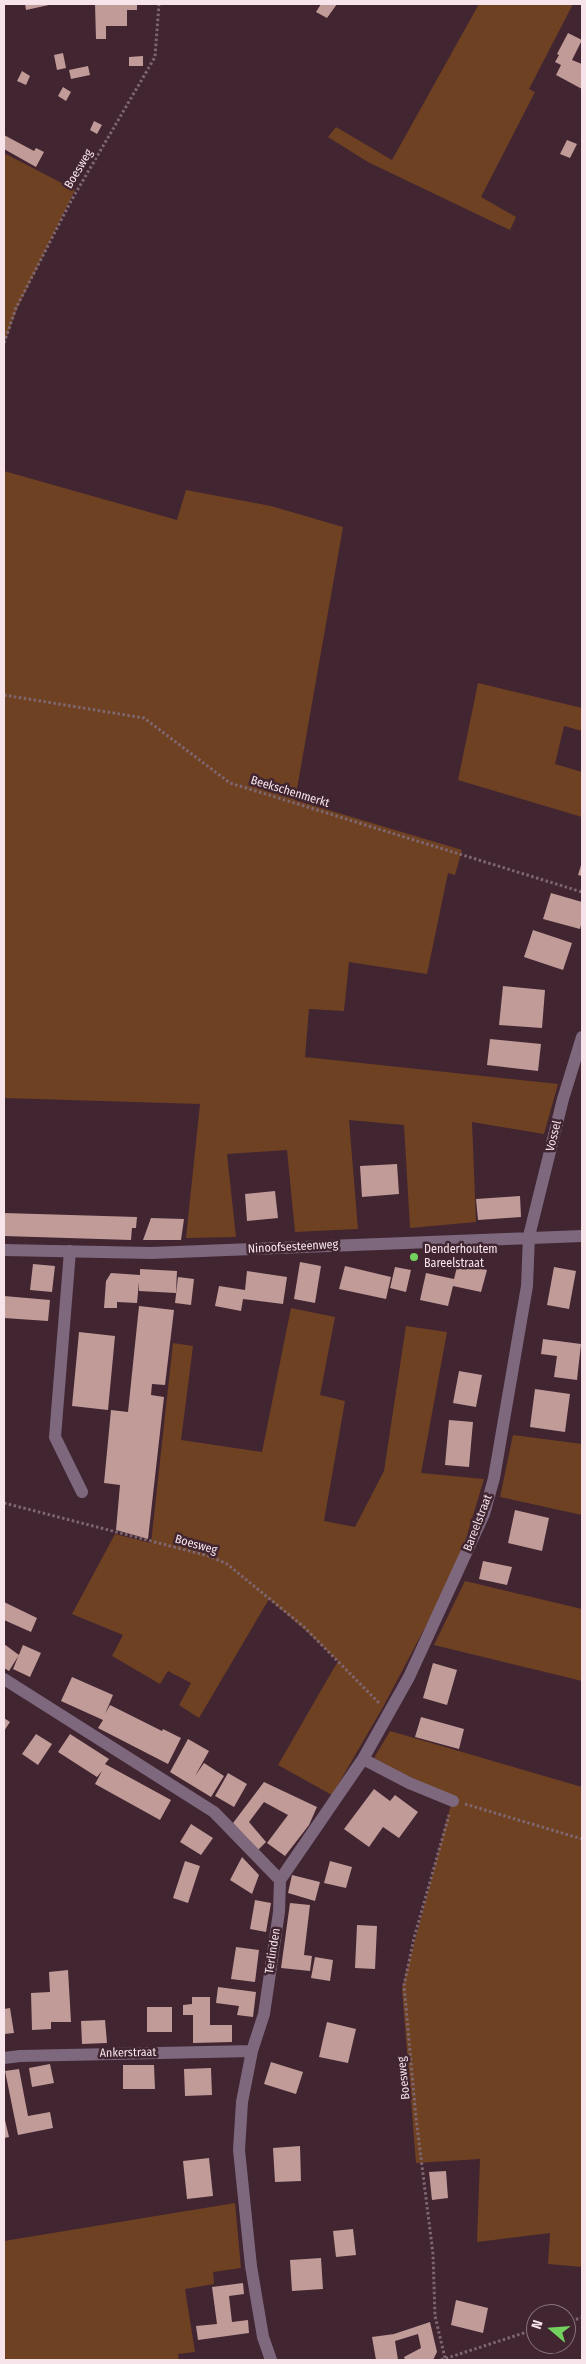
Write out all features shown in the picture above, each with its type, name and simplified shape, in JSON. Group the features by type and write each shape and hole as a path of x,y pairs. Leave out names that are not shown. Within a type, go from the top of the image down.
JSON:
{"street":[{"name":"Vossel","path":"529,1236 563,1099 582,1036"},
{"name":"Ninoofsesteenweg","path":"4,1250 151,1253 529,1236 582,1236"},
{"name":"Bareelstraat","path":"280,1880 363,1759 389,1713 409,1677 484,1514 494,1478 527,1286 529,1236"},
{"path":"70,1251 55,1437 82,1492"},
{"path":"4,1679 214,1812 280,1880"},
{"path":"363,1759 409,1783 453,1801"},
{"name":"Terlinden","path":"270,2360 263,2337 251,2266 239,2150 242,2102 252,2051 264,2014 279,1912 280,1880"},
{"name":"Ankerstraat","path":"4,2058 20,2056 252,2051"}],"path":[{"name":"Boesweg","path":"4,343 16,308 70,201 155,57 160,4"},
{"name":"Beekschenmerkt","path":"4,695 144,718 230,783 582,892"},
{"name":"Boesweg","path":"4,1503 209,1556 227,1564 304,1627 389,1713"},
{"name":"Boesweg","path":"445,2358 435,2316 433,2254 416,2118 404,1985 416,1929 453,1801"},
{"path":"453,1801 582,1839"},
{"path":"441,2360 526,2332"}],"shaded area":[{"path":"479,4 573,4 529,89 535,92 481,197 516,217 510,230 368,162 328,137 336,127 392,160"},
{"path":"4,153 75,190 17,309 4,344"},
{"path":"4,471 177,520 186,490 271,506 343,527 295,800 462,850 455,875 448,873 427,974 349,962 344,1011 309,1009 305,1057 558,1084 544,1134 472,1122 476,1222 410,1228 404,1125 349,1120 358,1229 295,1232 287,1150 227,1154 236,1237 186,1238 200,1104 4,1098"},
{"path":"478,683 582,708 582,731 564,726 555,764 582,772 582,817 458,780"},
{"path":"291,1308 335,1317 320,1395 345,1401 324,1521 355,1527 384,1471 406,1326 447,1332 421,1473 484,1479 465,1542 430,1618 383,1707 332,1795 278,1765 338,1661 269,1599 199,1718 179,1705 191,1683 168,1671 160,1684 112,1656 123,1635 72,1614 115,1534 151,1543 173,1343 193,1346 181,1440 262,1452"},
{"path":"513,1435 582,1444 582,1515 500,1497"},
{"path":"465,1581 582,1609 582,1681 434,1645"},
{"path":"390,1731 582,1787 582,2267 548,2264 550,2233 477,2242 480,2159 416,2163 402,1989 453,1797 409,1778 374,1758"},
{"path":"235,2203 241,2268 213,2272 214,2284 185,2289 195,2352 178,2354 179,2360 4,2360 4,2241"}],"building":[{"path":"25,4 49,4 49,5 26,10"},
{"path":"95,4 137,4 137,10 127,10 127,26 106,26 106,39 96,39"},
{"path":"321,4 337,4 327,18 316,12"},
{"path":"568,33 582,40 572,60 582,64 582,89 556,75 561,65 555,62 559,55 557,54"},
{"path":"63,53 66,68 57,70 54,55"},
{"path":"143,56 143,66 129,66 129,57"},
{"path":"88,66 90,75 71,79 69,70"},
{"path":"22,71 30,76 26,85 17,81"},
{"path":"63,87 71,92 66,101 58,96"},
{"path":"94,121 102,125 97,134 90,130"},
{"path":"4,135 34,151 36,148 44,152 36,167 4,149"},
{"path":"567,140 577,144 570,158 560,154"},
{"path":"582,862 582,876 578,875"},
{"path":"551,893 582,902 580,929 543,919"},
{"path":"533,930 572,943 563,970 524,957"},
{"path":"503,986 545,990 542,1028 499,1025"},
{"path":"490,1039 541,1044 538,1071 487,1065"},
{"path":"397,1164 399,1194 362,1197 360,1166"},
{"path":"275,1191 278,1218 247,1221 245,1194"},
{"path":"520,1196 521,1217 478,1220 476,1199"},
{"path":"4,1213 137,1217 136,1228 132,1228 131,1240 4,1236"},
{"path":"151,1218 184,1219 181,1240 143,1240"},
{"path":"300,1262 321,1266 315,1303 294,1299"},
{"path":"458,1263 487,1270 481,1292 453,1286 448,1306 420,1300 426,1273 454,1279"},
{"path":"33,1264 55,1266 52,1292 30,1290"},
{"path":"345,1266 391,1277 386,1299 339,1289"},
{"path":"395,1267 411,1270 406,1292 390,1288"},
{"path":"554,1267 576,1271 569,1309 547,1305"},
{"path":"140,1269 177,1271 176,1293 139,1291 139,1282 137,1303 117,1302 117,1308 104,1308 106,1281 111,1273 140,1275"},
{"path":"247,1271 287,1277 283,1304 243,1299 241,1311 215,1306 219,1286 245,1290"},
{"path":"178,1277 194,1279 191,1305 175,1303"},
{"path":"4,1296 50,1300 48,1321 4,1318"},
{"path":"139,1306 174,1310 165,1385 152,1384 151,1395 164,1397 148,1539 116,1530 120,1485 104,1483 111,1410 128,1412"},
{"path":"79,1332 115,1336 108,1410 72,1406"},
{"path":"543,1339 581,1344 577,1380 554,1377 557,1356 541,1354"},
{"path":"459,1371 482,1375 476,1407 453,1403"},
{"path":"535,1389 570,1394 565,1432 530,1427"},
{"path":"449,1420 473,1422 469,1467 445,1465"},
{"path":"515,1510 549,1518 542,1551 508,1543"},
{"path":"483,1561 512,1567 507,1585 479,1579"},
{"path":"4,1602 37,1618 31,1632 4,1620"},
{"path":"4,1644 19,1655 9,1671 4,1668"},
{"path":"23,1645 41,1653 30,1677 13,1669"},
{"path":"433,1663 457,1670 447,1705 423,1698"},
{"path":"72,1677 113,1695 105,1714 110,1705 162,1731 163,1729 181,1738 168,1764 98,1728 103,1720 61,1701"},
{"path":"421,1717 464,1729 459,1749 415,1737"},
{"path":"4,1718 10,1722 4,1731"},
{"path":"36,1734 52,1744 38,1765 22,1754"},
{"path":"70,1734 109,1759 105,1764 171,1800 160,1820 95,1784 102,1771 97,1777 58,1752"},
{"path":"188,1739 209,1751 195,1776 204,1763 224,1776 211,1797 170,1772"},
{"path":"228,1773 247,1784 234,1807 215,1796"},
{"path":"264,1782 317,1807 309,1825 285,1856 267,1843 288,1815 264,1802 249,1822 266,1842 258,1850 233,1823"},
{"path":"374,1789 390,1801 395,1795 418,1812 399,1838 383,1827 369,1847 344,1829"},
{"path":"191,1824 213,1838 201,1855 180,1842"},
{"path":"242,1857 259,1875 252,1894 230,1880"},
{"path":"185,1861 200,1866 188,1903 173,1898"},
{"path":"330,1861 352,1867 346,1888 324,1883"},
{"path":"292,1875 320,1882 315,1901 288,1893"},
{"path":"255,1900 271,1903 266,1932 250,1929"},
{"path":"290,1903 310,1905 304,1955 312,1956 310,1971 281,1968"},
{"path":"357,1925 377,1926 375,1969 355,1968"},
{"path":"236,1947 259,1950 255,1982 231,1979"},
{"path":"315,1957 333,1960 330,1981 311,1978"},
{"path":"68,1970 71,2022 51,2022 51,2029 32,2030 31,1993 50,1992 49,1972"},
{"path":"218,1987 256,1992 253,2017 237,2015 239,2006 216,2003"},
{"path":"192,1997 210,1997 210,2025 232,2025 232,2042 193,2043 193,2015 183,2015 183,2005 192,2004"},
{"path":"147,2007 172,2007 172,2032 147,2032"},
{"path":"10,2008 14,2033 4,2034 4,2009"},
{"path":"105,2020 107,2043 82,2044 81,2021"},
{"path":"327,2022 356,2029 348,2063 319,2057"},
{"path":"271,2062 303,2072 296,2094 264,2084"},
{"path":"50,2064 54,2083 32,2087 29,2068"},
{"path":"123,2065 154,2065 155,2089 123,2089"},
{"path":"211,2068 212,2095 185,2096 184,2069"},
{"path":"19,2069 28,2116 50,2112 53,2128 18,2135 5,2071"},
{"path":"4,2116 9,2137 4,2138"},
{"path":"300,2146 301,2181 275,2182 273,2148"},
{"path":"209,2158 213,2196 187,2199 183,2161"},
{"path":"446,2171 448,2198 432,2200 429,2172"},
{"path":"353,2229 356,2255 336,2257 333,2231"},
{"path":"321,2258 323,2289 292,2291 290,2260"},
{"path":"243,2283 244,2294 229,2296 232,2322 248,2320 249,2333 198,2340 196,2326 217,2324 212,2287"},
{"path":"456,2300 488,2308 483,2333 451,2325"},
{"path":"430,2322 437,2352 433,2360 405,2360 404,2357 421,2348 418,2334 395,2341 398,2360 376,2360 372,2337 394,2334"}],"place":[{"name":"Denderhoutem Bareelstraat","path":"414,1257"}]}
